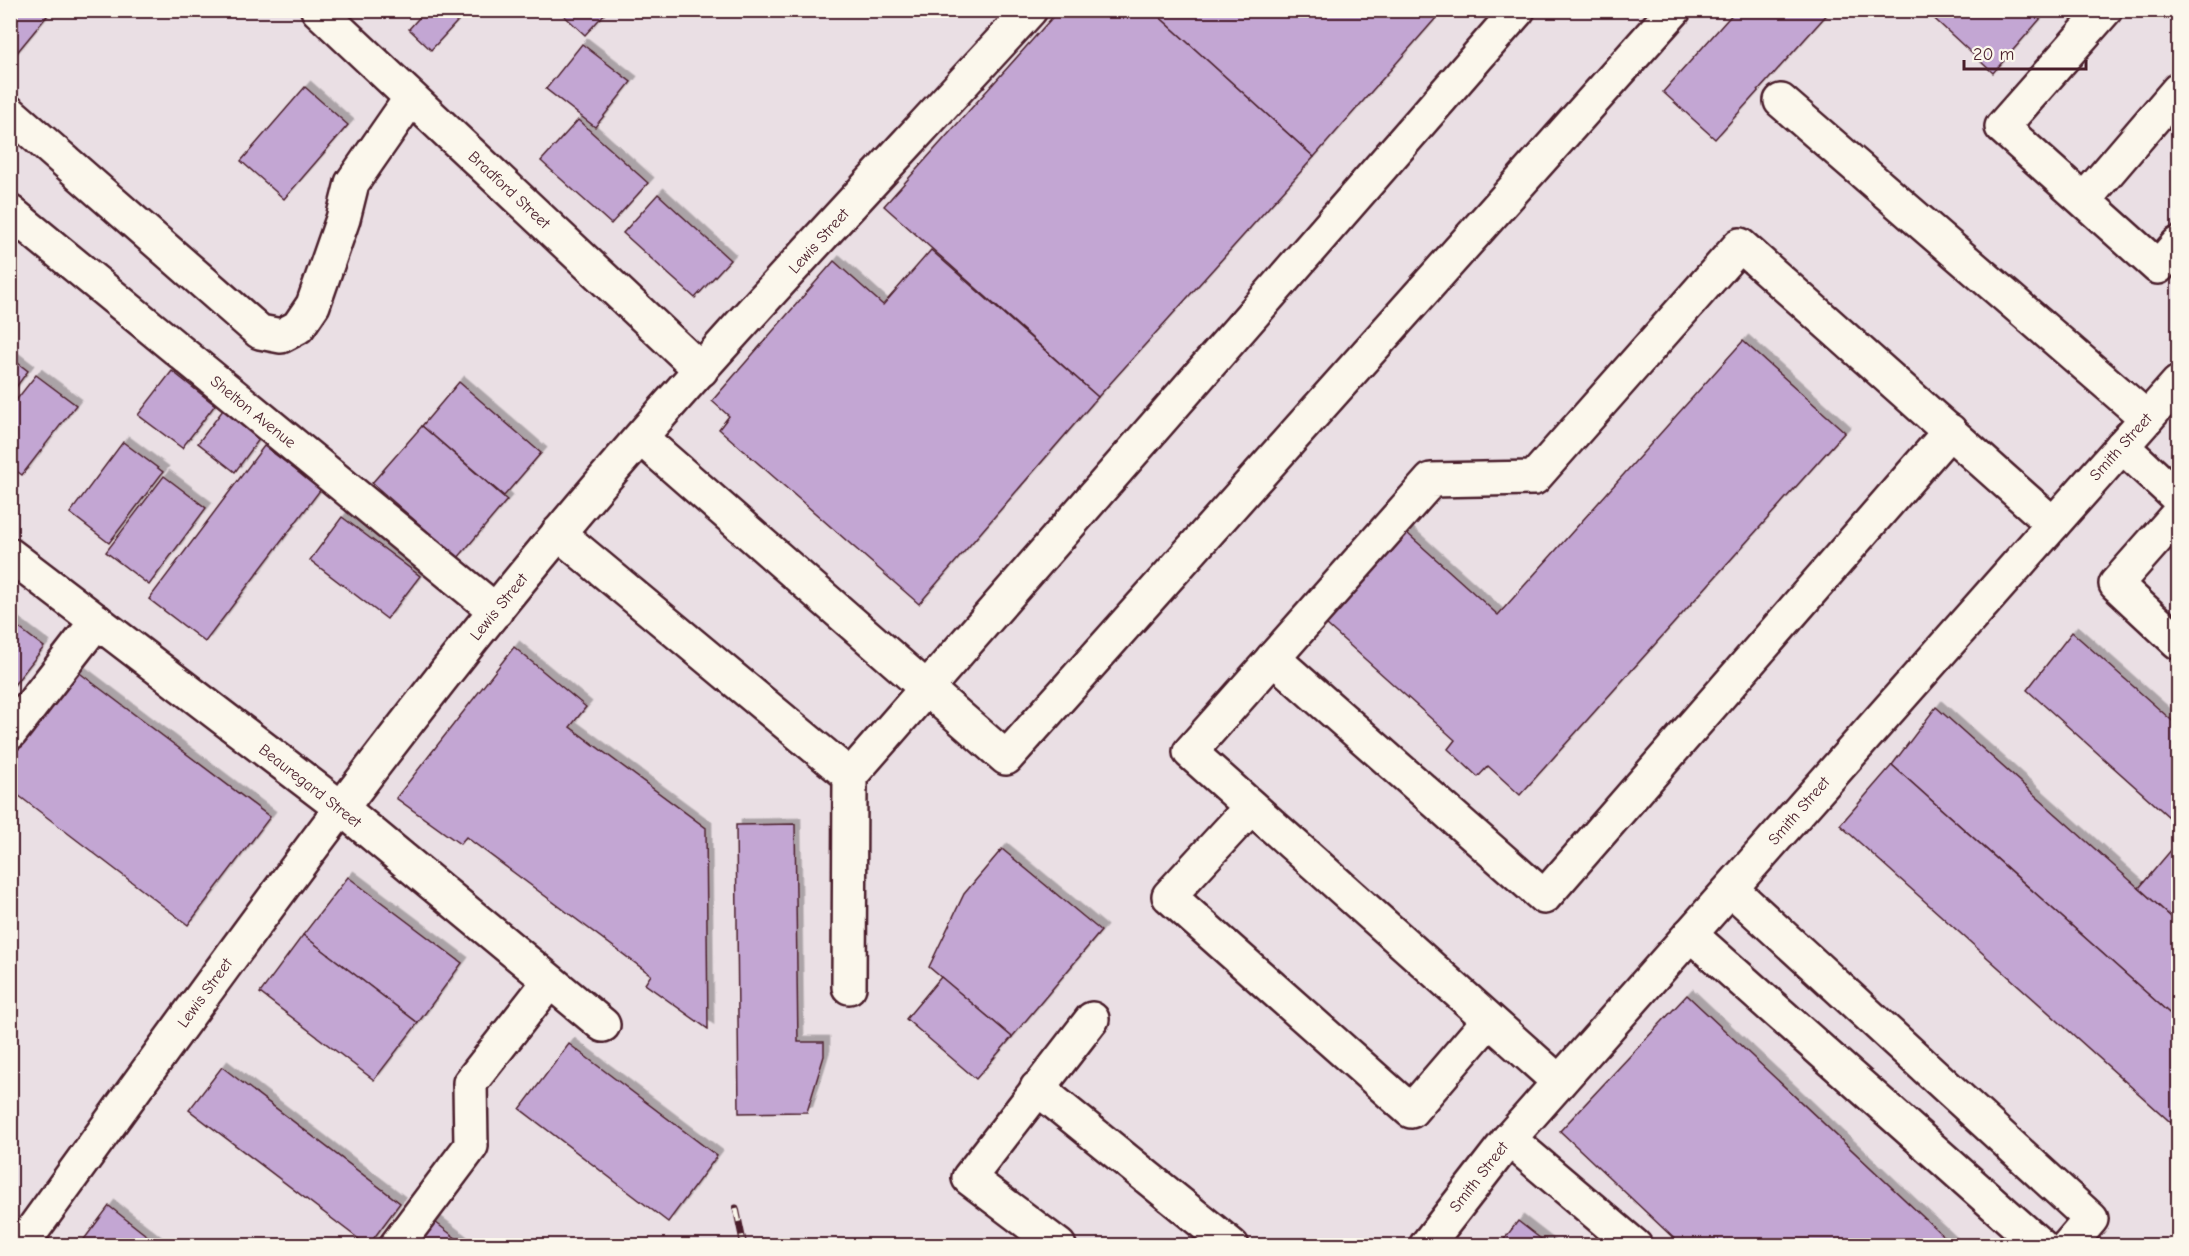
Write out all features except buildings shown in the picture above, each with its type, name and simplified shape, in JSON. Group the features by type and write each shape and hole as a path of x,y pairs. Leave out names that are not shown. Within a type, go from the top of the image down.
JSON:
{"street":[{"name":"Bradford Street","path":"318,10 701,370"},
{"name":"Lewis Street","path":"21,1245 340,807 558,534 701,370 1030,10"},
{"path":"849,987 850,776 1518,10"},
{"path":"641,438 1006,758 1674,10"},
{"path":"2105,10 2002,127 2158,267 2178,244"},
{"path":"2084,200 2178,90"},
{"path":"10,113 260,332 281,336 298,327 314,305 343,219 352,183 411,98"},
{"path":"1781,101 2147,418"},
{"name":"Shelton Avenue","path":"10,212 496,611"},
{"path":"1559,1082 1190,752 1273,658 1431,480 1534,478 1740,245 2054,524"},
{"name":"Smith Street","path":"1426,1245 1509,1139 2178,383"},
{"path":"1273,658 1544,897 1950,431"},
{"path":"2122,446 2178,498"},
{"path":"2178,514 2116,584 2178,642"},
{"path":"558,534 850,776"},
{"name":"Beauregard Street","path":"10,555 340,807 603,1025"},
{"path":"10,733 97,621"},
{"path":"1251,807 1169,896 1411,1111 1489,1020"},
{"path":"1731,889 2091,1219 2068,1245"},
{"path":"1690,934 2041,1245"},
{"path":"396,1245 471,1146 470,1083 549,982"},
{"path":"1059,1245 969,1178 1092,1019"},
{"path":"1037,1088 1232,1245"},
{"path":"1509,1139 1635,1245"}],"railway":[{"path":"736,1208 744,1246"}]}
